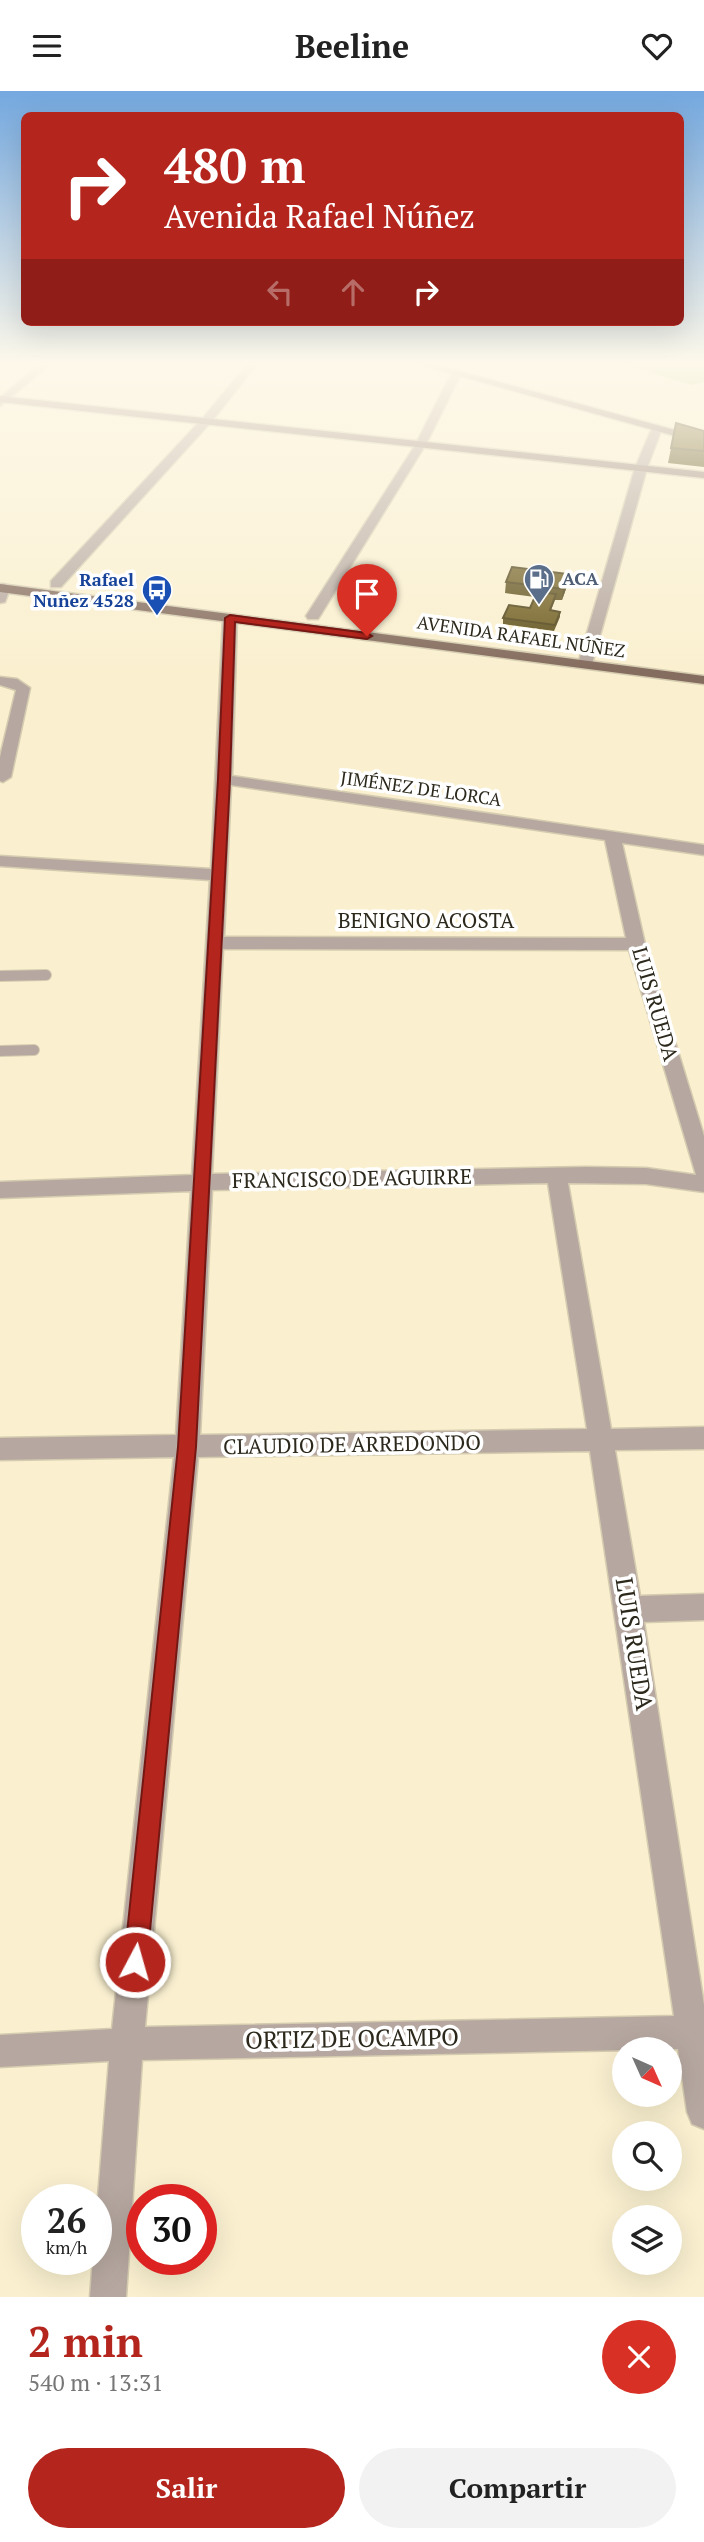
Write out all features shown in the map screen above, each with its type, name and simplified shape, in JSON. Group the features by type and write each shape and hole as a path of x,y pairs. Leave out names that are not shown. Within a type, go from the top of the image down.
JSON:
{"main road":[{"path":"613,465 704,475"},
{"name":"AVENIDA RAFAEL NÚÑEZ","path":"1,588 56,583 313,616 586,657 704,680"},
{"name":"AVENIDA RAFAEL NÚÑEZ","path":"1,588 230,618 586,657 704,666"}],"street":[{"path":"56,583 165,465"},
{"path":"313,616 408,465"},
{"path":"586,657 642,465"},
{"path":"108,2297 127,2044 187,1447 224,779 230,618"},
{"path":"0,681 12,682 23,688 3,777"},
{"name":"JIMÉNEZ DE LORCA","path":"224,779 704,850"},
{"name":"LUIS RUEDA","path":"612,836 636,944 704,1170"},
{"path":"0,861 218,875"},
{"name":"BENIGNO ACOSTA","path":"215,943 636,944"},
{"name":"FRANCISCO DE AGUIRRE","path":"0,1190 201,1181 667,1176 704,1184"},
{"name":"LUIS RUEDA","path":"557,1177 698,2032 704,2112"},
{"name":"CLAUDIO DE ARREDONDO","path":"0,1449 704,1438"},
{"path":"629,1609 704,1607"},
{"name":"ORTIZ DE OCAMPO","path":"0,2051 127,2044 698,2032"}],"lane":[{"path":"0,976 46,975"},
{"path":"0,1051 34,1050"}],"building":[{"path":"512,567 568,574 563,589 506,582"},
{"path":"537,592 556,594 550,610 560,612 555,625 503,618 509,605 530,608"}],"place":[{"name":"ACA","path":"539,606"},
{"name":"Rafael Nuñez 4528","path":"157,617"}],"route":[{"path":"135,1962 187,1447 224,779 230,618 367,636"}]}
